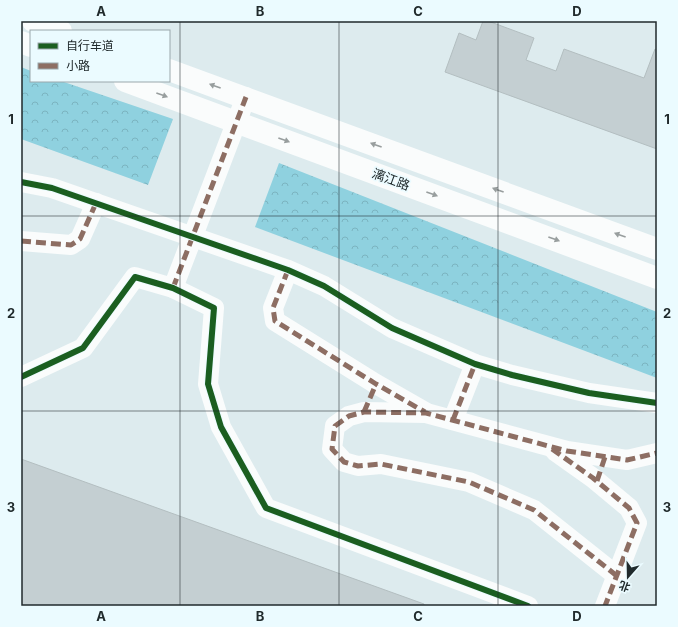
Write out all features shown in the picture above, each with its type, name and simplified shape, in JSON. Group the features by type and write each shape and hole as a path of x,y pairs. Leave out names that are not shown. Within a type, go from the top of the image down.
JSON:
{"street":[{"path":"33,21 58,30"},
{"name":"漓江路","path":"170,70 657,248"},
{"name":"漓江路","path":"128,82 657,278"},
{"path":"173,288 246,97"},
{"path":"21,182 52,188 96,202 288,270 324,286 392,328 475,364 512,375 589,394 657,403"},
{"path":"21,241 71,245 80,239 96,202"},
{"path":"288,270 273,308 275,321 376,384 426,413"},
{"path":"21,377 82,348 136,277 173,288 214,308 208,384 221,427 266,508 528,606"},
{"path":"453,420 475,364"},
{"path":"364,412 376,384"},
{"path":"617,576 534,510 469,482 381,464 358,466 344,462 332,449 335,426 349,416 364,412 426,413 567,451 627,460 657,453"},
{"path":"547,445 596,481 629,508 637,523 605,606"},
{"path":"596,481 605,457"}],"green space":[{"path":"21,67 30,71 30,82 64,82 173,119 148,185 21,139"},
{"path":"279,163 657,312 657,378 255,227"}],"building":[{"path":"483,21 488,21 534,38 526,60 556,71 564,49 644,78 655,49 657,50 657,149 445,72 459,33 476,40"},
{"path":"21,459 424,604 424,606 21,606"}],"marked path":[{"path":"173,288 246,97"},
{"path":"21,241 71,245 80,239 96,203"},
{"path":"288,270 273,308 275,321 376,384 425,412"},
{"path":"453,420 475,364"},
{"path":"364,412 376,384"},
{"path":"617,576 534,510 469,482 381,464 358,466 344,462 332,449 335,426 349,416 364,412 426,413 567,451 627,460 657,453"},
{"path":"552,449 593,478 629,508 637,523 605,606"},
{"path":"597,481 605,457"}],"cycle path":[{"path":"21,182 52,188 288,270 324,286 392,328 475,364 512,375 589,393 657,403"},
{"path":"21,377 83,348 135,277 173,288 214,308 208,384 221,427 266,508 528,606"}]}
